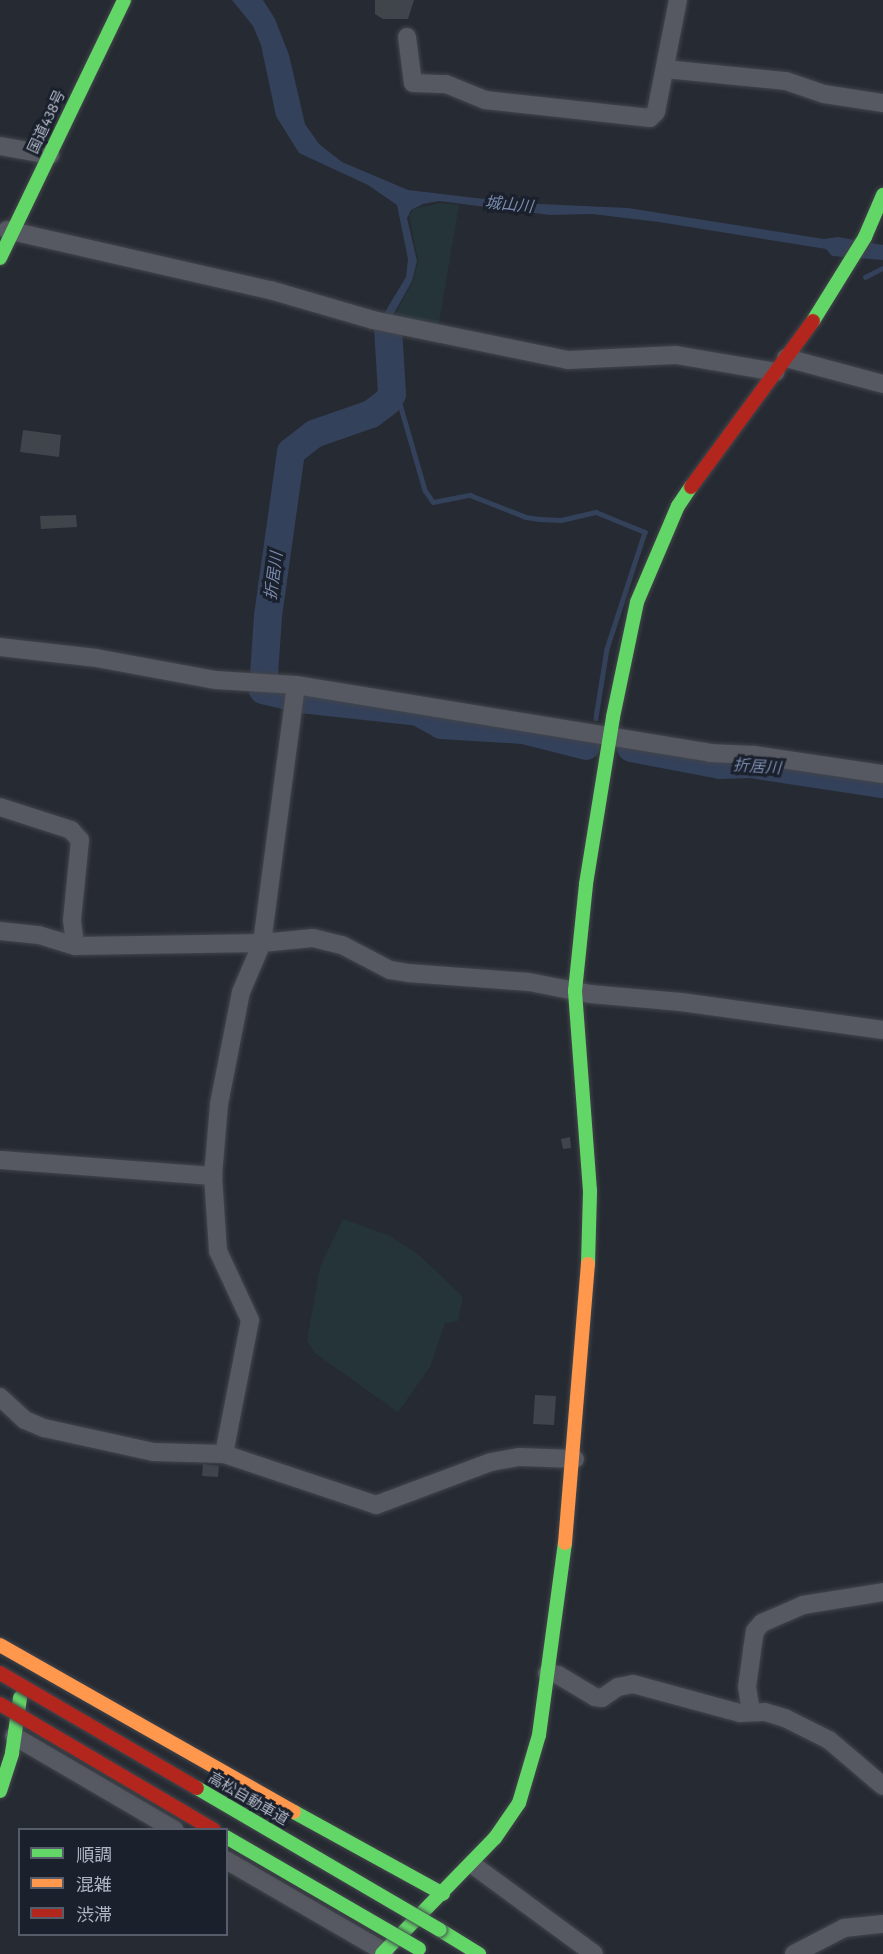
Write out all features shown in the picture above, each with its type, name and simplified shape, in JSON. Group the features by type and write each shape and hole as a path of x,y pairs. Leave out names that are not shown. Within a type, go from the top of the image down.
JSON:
{"main road":[{"name":"国道438号","path":"0,258 6,230 50,155 124,0"},
{"path":"384,1953 473,1865 519,1803 536,1746 574,1459 590,1215 576,991 586,884 610,737 637,602 662,537 697,475 781,365 849,266 865,237 883,195"},
{"path":"0,1645 137,1726 443,1894"},
{"path":"0,1791 14,1736 25,1659"},
{"name":"高松自動車道","path":"0,1673 479,1954"},
{"path":"0,1704 211,1828"},
{"path":"228,1838 423,1952"}],"street":[{"path":"407,36 413,83 446,84 485,100 650,118 656,112 678,0"},
{"path":"665,69 786,81 824,94 883,103"},
{"path":"0,146 50,155"},
{"path":"6,230 270,290 388,323 568,360 675,354 781,365 883,384"},
{"path":"0,647 96,658 216,680 263,681 296,693 883,774"},
{"path":"224,1454 249,1320 218,1251 213,1176 219,1104 241,992 262,943 296,693"},
{"path":"0,807 71,831 80,840 72,920 75,946"},
{"path":"0,931 39,935 75,946 327,940 390,970 530,982 576,991 883,1030"},
{"path":"0,1160 213,1176"},
{"path":"0,1397 36,1426 107,1444 153,1452 224,1454 376,1505 491,1462 520,1457 574,1459"},
{"path":"751,1712 747,1688 755,1631 762,1623 802,1605 883,1592"},
{"path":"547,1673 558,1675 595,1697 602,1698 618,1687 633,1684 740,1713 751,1712 785,1718 821,1735 851,1755 883,1786"},
{"path":"14,1736 172,1828"},
{"path":"228,1861 384,1953"},
{"path":"473,1865 594,1954"},
{"path":"794,1954 844,1928 883,1924"}],"shaded area":[{"path":"440,203 459,205 438,329 394,316 413,281 418,261 409,215 414,209"},
{"path":"343,1219 388,1235 418,1254 463,1297 458,1321 445,1323 430,1367 398,1412 315,1353 307,1341 320,1267"}],"water":[{"name":"城山川","path":"232,0 263,0 275,19 289,55 305,124 319,144 342,162 408,190 518,203 628,208 824,239 838,237 883,245 883,260 832,256 826,249 659,222 592,214 550,215 439,201 423,204 411,210 407,218 417,261 412,281 393,315 392,367 389,367 385,365 385,312 406,277 408,259 397,205 368,185 299,153 276,116 261,45 253,26"}],"building":[{"path":"375,0 414,0 408,19 383,19 375,14"},
{"path":"23,430 61,435 59,457 20,452"},
{"path":"76,515 77,527 41,529 40,516"},
{"path":"570,1137 571,1148 563,1149 561,1139"},
{"path":"535,1395 556,1396 554,1425 533,1424"},
{"path":"203,1464 219,1466 218,1477 202,1476"}],"waterway":[{"path":"865,277 883,268"},
{"name":"折居川","path":"388,328 392,394 387,402 371,414 314,434 291,452 268,616 263,690 301,699 418,712 441,725 523,730 586,746"},
{"path":"392,394 400,404 425,490 433,502 470,495 526,517 541,519 561,520 596,512 645,532 607,649 596,718"},
{"name":"折居川","path":"631,748 720,765 750,764 883,784"}],"traffic: fast":[{"path":"0,258 124,0"},
{"path":"813,321 865,237 883,195"},
{"path":"588,1264 590,1191 575,991 586,884 613,717 637,602 678,506 691,487"},
{"path":"382,1954 495,1838 519,1803 539,1735 565,1543"},
{"path":"0,1791 12,1753 20,1698"},
{"path":"197,1788 440,1930"},
{"path":"294,1812 443,1894"},
{"path":"228,1838 419,1949"},
{"path":"440,1930 479,1954"}],"traffic: slow":[{"path":"565,1543 588,1264"},
{"path":"0,1645 294,1812"}],"traffic: jam":[{"path":"691,487 813,321"},
{"path":"0,1673 197,1788"},
{"path":"0,1704 211,1828"}]}
